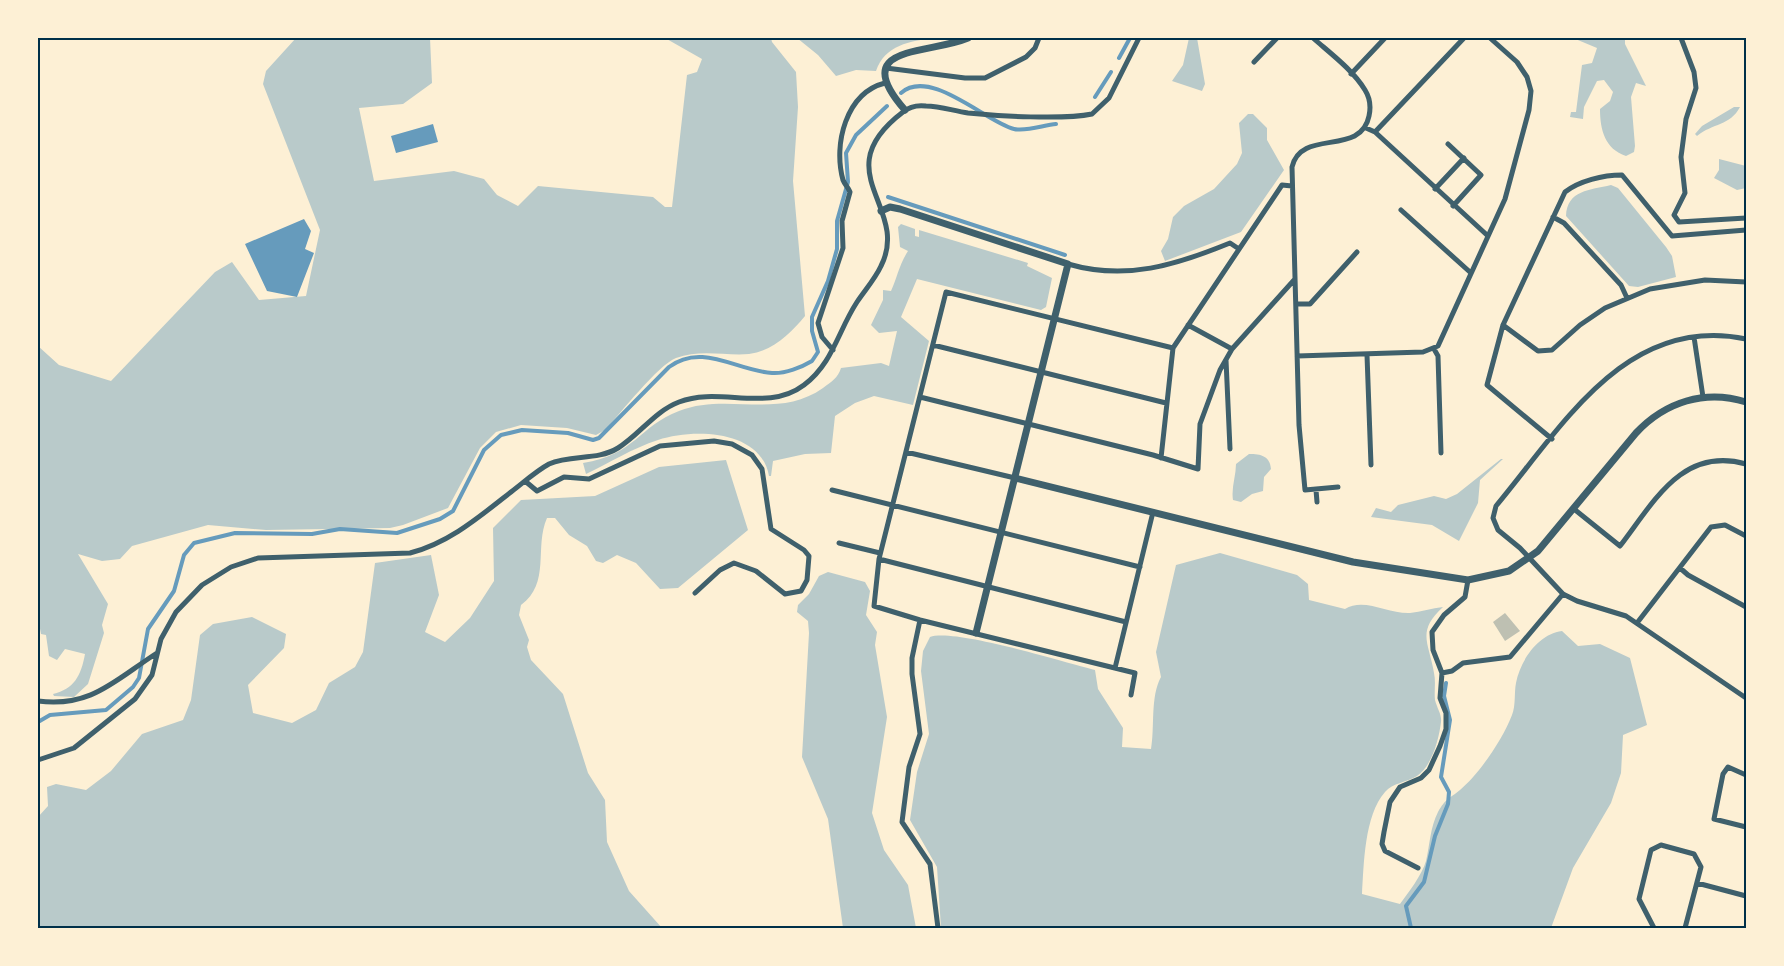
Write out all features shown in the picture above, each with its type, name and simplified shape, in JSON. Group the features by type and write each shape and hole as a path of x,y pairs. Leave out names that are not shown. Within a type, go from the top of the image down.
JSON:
{"street":[{"path":"904,110 885,83 886,68 893,58 903,53 968,38"},
{"path":"886,68 965,78 985,78 1026,57 1035,48 1039,38"},
{"path":"38,760 74,748 127,706 147,686 165,631 184,602 202,585 240,562 277,557 410,553 428,548 476,520 525,481 562,459 611,452 671,405 685,400 771,398 787,395 815,375 833,350 856,302 877,274 886,254 887,231 868,176 868,158 878,138 904,110 926,106 979,114 1092,114 1109,98 1139,38"},
{"path":"1254,62 1277,38"},
{"path":"1313,38 1351,74 1369,98 1370,113 1366,128 1354,138 1309,147 1301,152 1293,163 1302,472 1305,490 1338,488"},
{"path":"1351,74 1385,38"},
{"path":"1375,132 1464,38"},
{"path":"1297,356 1367,355 1434,350 1438,346 1505,199 1531,95 1528,81 1521,67 1490,38"},
{"path":"1681,38 1694,72 1696,88 1686,119 1681,157 1680,168 1685,177 1685,193 1674,215 1682,222 1746,218"},
{"path":"833,350 822,337 818,323 843,248 842,221 849,198 842,137 847,116 868,90 885,83"},
{"path":"1366,128 1375,132 1488,237"},
{"path":"1448,144 1481,175 1453,206"},
{"path":"1435,189 1464,158"},
{"path":"1552,439 1487,385 1503,325 1565,192 1572,186 1610,175 1622,176 1672,236 1746,230"},
{"path":"1161,458 1173,348 1282,185 1292,186"},
{"path":"881,211 890,207 900,209 1068,264 1100,271 1141,272 1163,267 1230,243 1239,249"},
{"path":"1401,210 1472,273"},
{"path":"1553,217 1564,223 1579,238 1621,285 1627,298"},
{"path":"1296,304 1310,304 1357,252"},
{"path":"976,633 1068,264"},
{"path":"920,397 1198,468 1200,424 1226,358 1295,278"},
{"path":"1503,325 1538,351 1552,350 1588,319 1627,298 1657,287 1682,282 1724,279 1746,282"},
{"path":"1131,695 1136,673 920,620 874,606 880,556 946,292 1173,348"},
{"path":"1188,325 1232,349"},
{"path":"1746,339 1724,336 1679,339 1643,353 1618,367 1597,385 1496,506 1493,514 1498,530 1563,594 1577,601 1620,613 1746,698"},
{"path":"1694,337 1703,397"},
{"path":"933,345 1166,403"},
{"path":"1434,350 1438,356 1442,453"},
{"path":"1367,355 1371,465"},
{"path":"1226,358 1230,448"},
{"path":"906,452 1353,562 1468,580 1503,574 1529,558 1543,546 1647,422 1675,405 1703,397 1725,397 1746,402"},
{"path":"525,481 537,491 564,477 589,478 668,444 714,441 732,444 745,450 762,469 769,526 778,535 804,550 808,556 806,584 801,591 785,594 756,571 734,563 720,570 694,593"},
{"path":"1574,509 1620,546 1670,483 1683,471 1710,461 1729,460 1746,464"},
{"path":"832,490 1140,567"},
{"path":"1316,490 1317,502"},
{"path":"1115,668 1153,512"},
{"path":"1637,623 1712,528 1725,525 1746,536"},
{"path":"839,543 988,587 1126,622"},
{"path":"1680,568 1688,575 1746,607"},
{"path":"1418,868 1388,853 1382,844 1390,802 1400,787 1420,778 1429,770 1440,746 1446,725 1446,713 1440,698 1442,673 1433,650 1432,632 1444,615 1466,597 1468,580"},
{"path":"1442,673 1452,671 1463,663 1510,657 1563,594"},
{"path":"920,620 912,658 920,734 909,767 902,822 930,864 938,928"},
{"path":"38,701 59,703 81,700 106,687 157,653"},
{"path":"1746,775 1728,767 1723,774 1714,819 1746,827"},
{"path":"1654,928 1639,899 1651,850 1661,845 1694,854 1701,867 1685,928"},
{"path":"1697,883 1746,896"}],"shaded area":[{"path":"296,38 430,38 432,83 403,104 359,108 374,181 454,171 484,179 497,195 518,206 538,186 653,197 665,207 672,207 687,75 697,72 702,59 665,38 771,38 796,72 798,107 793,181 805,316 781,340 758,352 685,355 668,362 605,430 596,435 567,428 521,425 496,432 480,448 448,508 403,525 390,528 266,530 208,525 132,546 120,559 102,561 78,554 108,604 102,625 104,633 88,684 74,697 54,696 53,694 71,685 79,675 85,654 65,649 57,660 49,656 46,635 41,634 38,618 38,346 59,365 111,381 215,272 232,262 259,300 306,296 320,230 263,84 266,71"},
{"path":"797,38 934,38 899,46 885,55 876,71 856,70 836,76 818,55"},
{"path":"1189,38 1197,38 1205,84 1202,91 1172,81 1183,65"},
{"path":"1573,38 1625,38 1625,44 1646,86 1636,83 1631,97 1635,146 1634,152 1626,156 1613,149 1605,138 1600,109 1610,101 1613,92 1604,80 1597,81 1584,107 1583,119 1570,117 1571,112 1576,112 1582,65 1592,63 1597,48"},
{"path":"1734,107 1740,107 1731,118 1697,136 1695,134 1702,126"},
{"path":"1248,114 1253,114 1267,128 1267,140 1284,170 1241,232 1165,261 1161,251 1168,239 1173,217 1184,206 1214,189 1237,164 1242,153 1239,123"},
{"path":"1719,159 1746,166 1746,188 1737,190 1714,178 1719,170"},
{"path":"1611,185 1618,188 1666,247 1672,256 1676,277 1638,287 1629,286 1566,216 1567,207 1575,196 1588,190"},
{"path":"901,224 915,229 915,236 919,237 919,230 1028,263 1027,266 1052,278 1046,307 1041,310 917,279 901,317 929,341 913,405 874,396 855,403 835,416 831,453 805,454 773,461 771,476 753,449 740,441 707,434 689,434 658,440 630,451 586,474 583,463 614,454 654,424 679,411 715,404 788,402 806,397 823,388 836,377 841,368 881,363 889,366 897,331 879,333 871,325 883,300 883,290 891,291 908,251 900,247 898,227"},
{"path":"1249,454 1267,459 1271,469 1264,477 1263,491 1252,494 1241,502 1233,500 1236,464"},
{"path":"1503,459 1480,480 1478,503 1459,541 1432,525 1371,517 1376,508 1391,512 1398,505 1434,496 1446,499 1457,494"},
{"path":"726,460 748,530 678,588 660,589 636,563 617,555 603,563 596,561 587,546 569,535 555,518 547,518 543,529 536,586 521,605 519,615 529,640 527,647 531,660 563,694 588,773 605,800 607,842 629,891 662,928 38,928 38,817 48,806 47,787 56,784 86,790 111,771 142,734 183,720 191,700 200,635 213,624 252,617 286,634 284,648 248,685 253,713 292,723 316,710 329,683 355,667 363,652 375,563 431,555 439,595 425,632 445,642 470,618 494,581 493,528 521,500 595,496 659,467"},
{"path":"1220,553 1297,575 1308,584 1309,600 1345,609 1368,605 1410,613 1443,607 1430,624 1426,638 1435,676 1435,700 1441,719 1436,744 1431,759 1422,772 1385,792 1373,814 1366,841 1362,894 1400,904 1415,884 1424,866 1438,812 1446,801 1475,775 1503,735 1513,711 1518,675 1531,650 1545,637 1562,631 1578,646 1600,644 1630,658 1647,725 1623,735 1621,773 1611,803 1573,868 1551,928 941,928 937,867 910,820 917,772 929,734 921,671 923,651 930,637 961,637 984,641 1095,670 1098,689 1123,728 1122,747 1151,749 1155,694 1161,677 1156,652 1176,565"},
{"path":"828,572 865,582 870,591 866,615 877,632 875,645 887,717 872,813 884,850 908,885 916,928 843,928 828,819 802,757 809,633 808,621 797,612 798,605 809,594 819,576"}],"water":[{"path":"433,124 438,142 396,153 391,136"},
{"path":"304,219 311,231 305,249 314,253 297,297 267,291 245,244"}],"building":[{"path":"1505,613 1520,631 1505,641 1493,622"}],"waterway":[{"path":"1119,58 1130,38"},
{"path":"1095,97 1111,72"},
{"path":"901,93 913,87 927,87 942,91 1014,129 1056,124"},
{"path":"38,722 50,715 106,710 133,687 139,678 148,629 174,591 184,555 194,543 235,533 312,534 340,529 397,533 440,519 453,511 484,450 501,435 522,430 568,433 593,440 599,438 669,367 681,360 707,357 772,373 793,370 812,361 818,352 812,331 812,317 828,281 837,249 837,221 848,182 846,153 856,135 887,106"},
{"path":"888,197 1065,255"},
{"path":"1411,928 1406,906 1424,882 1435,836 1448,804 1449,792 1441,777 1450,720 1444,696 1446,683"}]}
